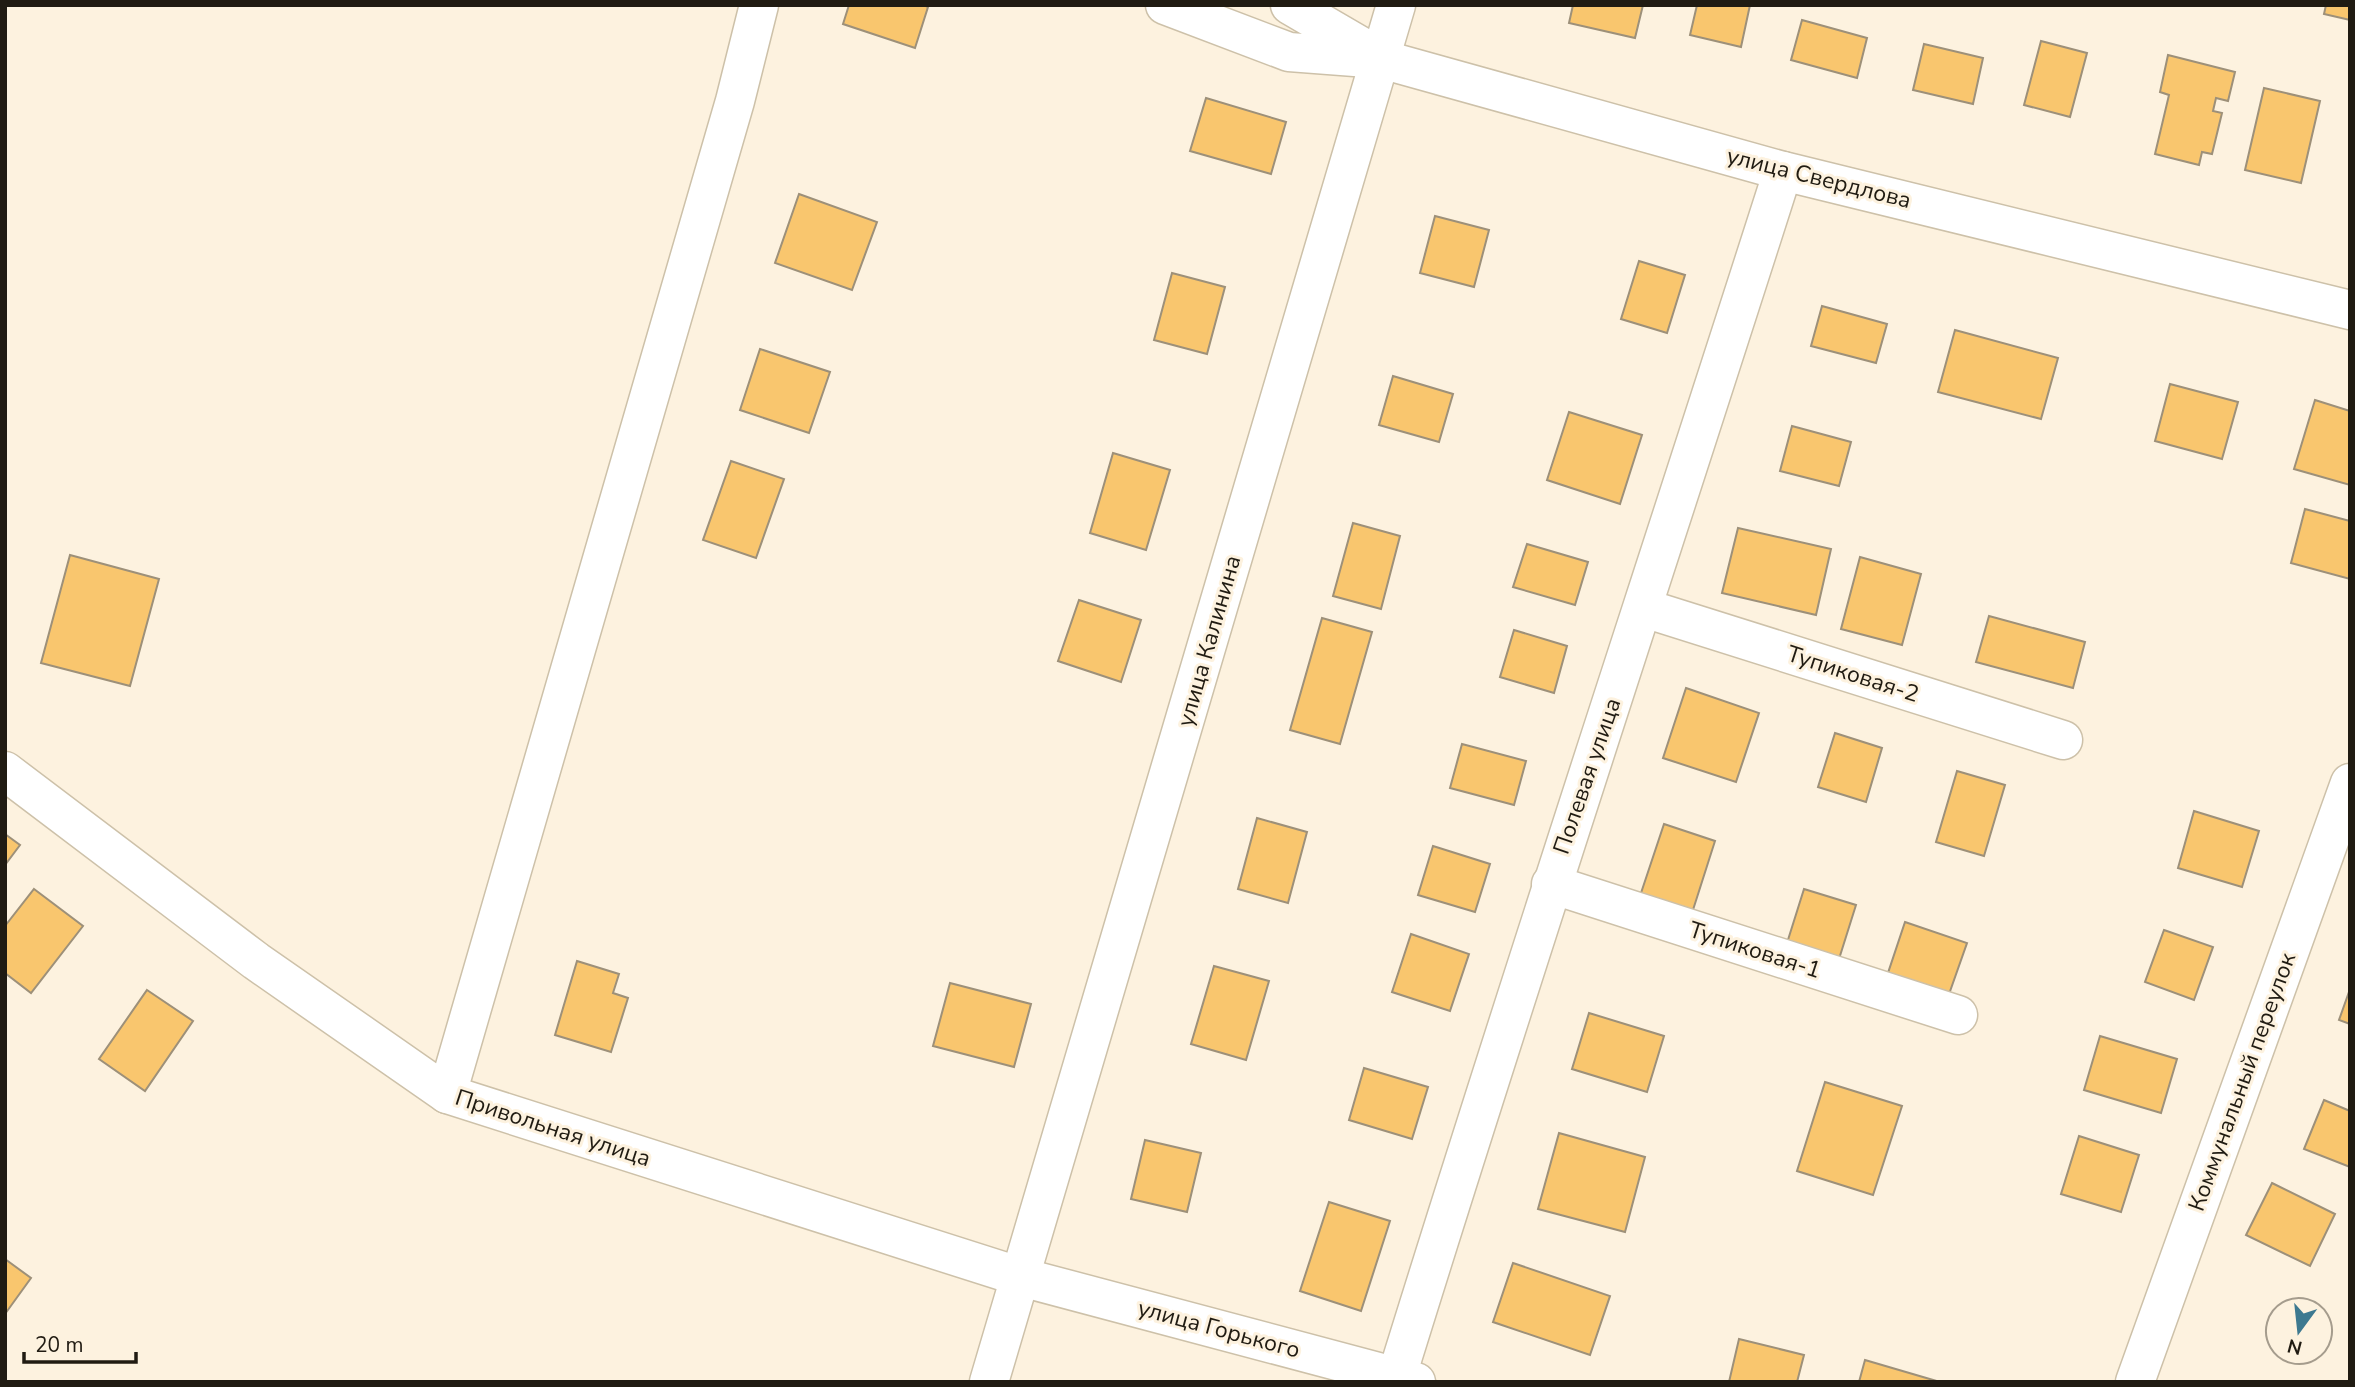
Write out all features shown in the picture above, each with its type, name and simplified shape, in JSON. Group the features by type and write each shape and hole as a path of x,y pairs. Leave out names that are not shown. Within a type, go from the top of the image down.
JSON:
{"street":[{"path":"447,1094 731,115 759,5"},
{"name":"улица Свердлова","path":"1165,5 1289,52 1381,59 1783,171 2350,310"},
{"path":"1290,5 1381,59"},
{"name":"улица Калинина","path":"989,1382 1396,5"},
{"name":"Полевая улица","path":"1403,1380 1551,884 1644,608 1783,171"},
{"name":"Тупиковая-2","path":"1644,608 2063,740"},
{"name":"Привольная улица","path":"5,771 256,961 447,1094 1021,1277"},
{"name":"Коммунальный переулок","path":"2135,1382 2350,783"},
{"name":"Тупиковая-1","path":"1551,884 1958,1016"},
{"name":"улица Горького","path":"1021,1277 1403,1380"}],"building":[{"path":"849,5 928,7 915,48 843,24"},
{"path":"1573,5 1643,5 1635,38 1569,23"},
{"path":"1697,5 1750,5 1741,47 1690,35"},
{"path":"2326,5 2350,5 2350,20 2324,14"},
{"path":"1802,20 1867,38 1857,78 1791,60"},
{"path":"2041,41 2087,53 2070,117 2024,105"},
{"path":"1924,44 1983,58 1973,104 1913,90"},
{"path":"2168,55 2235,72 2228,101 2216,98 2213,111 2222,113 2212,154 2202,152 2199,165 2155,154 2169,95 2160,92"},
{"path":"2264,88 2320,101 2301,183 2245,170"},
{"path":"1206,98 1286,122 1271,174 1190,151"},
{"path":"799,194 877,222 852,290 775,263"},
{"path":"1435,216 1489,230 1474,287 1420,273"},
{"path":"1639,261 1685,275 1667,333 1621,319"},
{"path":"1172,273 1225,287 1207,354 1154,340"},
{"path":"1822,306 1887,324 1876,363 1811,346"},
{"path":"1955,330 2058,358 2041,419 1938,392"},
{"path":"760,349 830,372 809,433 740,410"},
{"path":"1393,376 1453,394 1439,442 1379,425"},
{"path":"2170,384 2238,402 2222,459 2155,441"},
{"path":"2315,400 2350,411 2350,485 2294,469"},
{"path":"1569,412 1642,435 1620,504 1547,480"},
{"path":"1792,426 1851,442 1839,486 1780,471"},
{"path":"1113,453 1170,470 1146,550 1090,533"},
{"path":"731,461 784,479 756,558 703,540"},
{"path":"2305,509 2350,521 2350,579 2291,563"},
{"path":"1353,523 1400,536 1381,609 1333,596"},
{"path":"1738,528 1831,549 1816,615 1722,593"},
{"path":"1527,544 1588,562 1575,605 1513,587"},
{"path":"70,555 159,579 130,686 41,663"},
{"path":"1860,557 1921,574 1902,645 1841,629"},
{"path":"1079,600 1141,620 1121,682 1058,661"},
{"path":"1989,616 2085,642 2073,688 1976,662"},
{"path":"1322,618 1372,632 1340,744 1290,730"},
{"path":"1514,630 1567,646 1554,693 1500,677"},
{"path":"1686,688 1759,713 1736,782 1663,758"},
{"path":"1835,733 1882,748 1866,802 1818,787"},
{"path":"1462,744 1526,761 1514,805 1450,788"},
{"path":"1957,771 2005,785 1984,856 1936,842"},
{"path":"2194,811 2259,831 2242,887 2178,868"},
{"path":"1257,818 1307,832 1288,903 1238,889"},
{"path":"1664,824 1715,841 1692,913 1640,896"},
{"path":"5,834 20,845 5,865"},
{"path":"1433,846 1490,864 1475,912 1418,895"},
{"path":"34,889 83,926 31,993 5,973 5,926"},
{"path":"1804,889 1856,905 1839,959 1787,943"},
{"path":"1905,922 1967,943 1948,997 1887,976"},
{"path":"2164,930 2213,947 2194,1000 2145,982"},
{"path":"1411,934 1469,954 1450,1011 1392,992"},
{"path":"577,961 619,974 613,993 628,998 611,1052 555,1035"},
{"path":"1214,966 1269,981 1246,1060 1191,1044"},
{"path":"950,983 1031,1004 1014,1067 933,1046"},
{"path":"2350,989 2350,1024 2339,1020"},
{"path":"147,990 193,1021 145,1091 99,1059"},
{"path":"1589,1013 1664,1036 1647,1092 1572,1069"},
{"path":"2100,1036 2177,1059 2161,1113 2084,1090"},
{"path":"1364,1068 1428,1087 1412,1139 1349,1120"},
{"path":"1825,1082 1902,1106 1873,1195 1797,1171"},
{"path":"2324,1100 2350,1111 2350,1167 2304,1149"},
{"path":"1559,1133 1645,1157 1625,1232 1538,1209"},
{"path":"2079,1136 2139,1155 2121,1212 2061,1194"},
{"path":"1145,1140 1201,1153 1187,1212 1131,1199"},
{"path":"2272,1183 2335,1214 2310,1266 2246,1235"},
{"path":"1329,1202 1390,1221 1361,1311 1300,1291"},
{"path":"5,1259 31,1278 5,1314"},
{"path":"1513,1263 1610,1296 1590,1355 1493,1322"},
{"path":"1739,1339 1804,1355 1797,1382 1729,1382"},
{"path":"1865,1360 1940,1382 1859,1382"}]}
